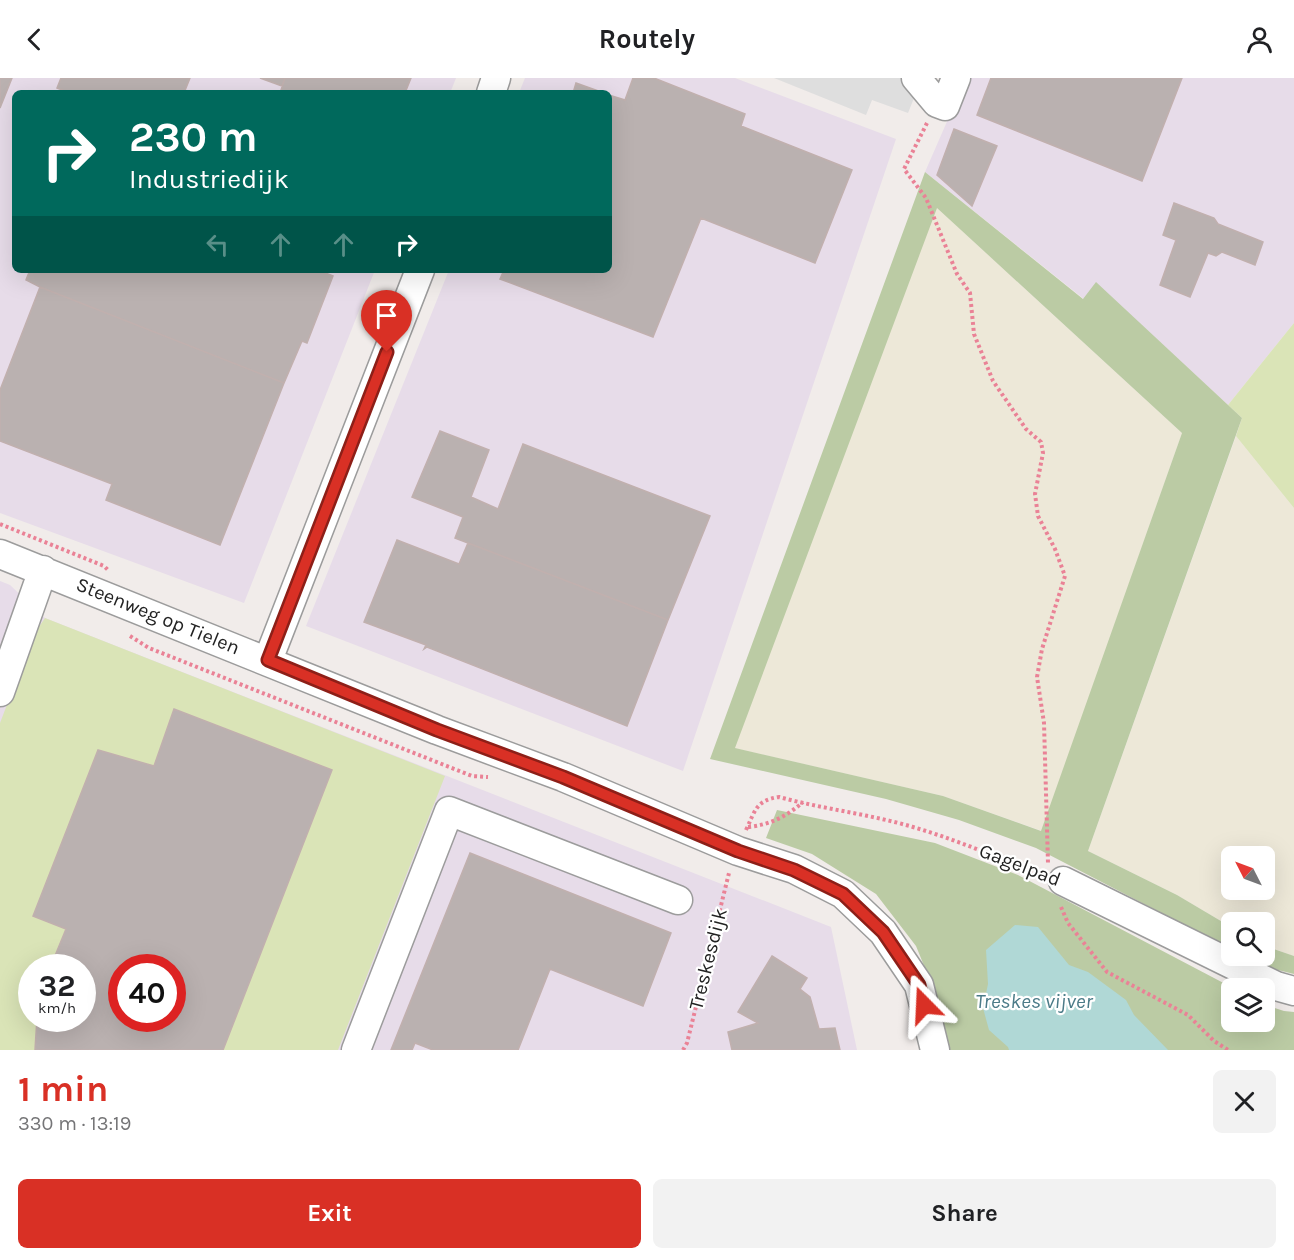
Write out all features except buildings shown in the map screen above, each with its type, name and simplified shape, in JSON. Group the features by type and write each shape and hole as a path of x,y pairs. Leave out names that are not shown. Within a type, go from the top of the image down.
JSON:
{"street":[{"path":"915,78 937,103 945,106 956,78"},
{"path":"268,660 419,273"},
{"name":"Steenweg op Tielen","path":"0,554 437,730 563,777 738,851 794,870 843,894 883,932 919,985 935,1050"},
{"path":"0,692 43,570"},
{"path":"356,1050 449,811 678,900"},
{"name":"Gagelpad","path":"1057,887 1276,986 1294,991"}],"path":[{"path":"937,103 904,169 926,198 957,274 970,293 974,334 993,381 1026,429 1041,442 1043,453 1035,494 1038,516 1055,549 1065,576 1042,649 1036,677 1044,723 1057,887 1068,922 1107,972 1188,1015 1214,1041 1228,1050"},
{"name":"Gagelpad","path":"804,802 776,821 747,829 759,804 765,799 779,797 804,802 912,827 989,853 1057,887"},
{"name":"Treskesdijk","path":"683,1050 687,1043 731,867"}],"shaded area":[{"path":"0,78 456,78 451,90 12,90 12,273 374,273 244,603 0,513"},
{"path":"525,78 735,78 896,139 683,771 306,626 448,273 612,273 612,90 520,90"},
{"path":"774,78 922,78 908,113 872,100 866,115"},
{"path":"966,78 1294,78 1294,323 1228,405 1096,283 1084,299 925,172"},
{"path":"936,207 1182,433 1042,831 943,796 734,748"},
{"path":"1236,436 1294,508 1294,956 1275,949 1275,912 1221,912 1221,921 1177,895 1088,851"},
{"path":"0,581 10,585 45,618 831,927 857,1050 0,1050"}],"green space":[{"path":"925,172 1083,299 1096,282 1242,418 1088,851 1177,895 1221,921 1221,944 1036,848 959,820 886,799 710,759","holes":["937,208 1182,433 1041,831 943,796 735,748"]},
{"path":"1294,323 1294,508 1236,436 1242,418 1228,405"},
{"path":"45,618 445,776 338,1050 0,1050 0,723 34,634"},
{"path":"777,810 935,843 1018,875 1221,982 1221,1032 1275,1032 1275,1008 1294,1012 1294,1050 947,1050 938,1000 916,946 876,894 812,854 766,838"},
{"path":"1275,949 1294,956 1294,974 1264,966 1275,966"}],"water":[{"name":"Treskes vijver","path":"1015,925 1038,927 1069,965 1088,972 1126,1000 1134,1015 1168,1050 1009,1050 989,1030 983,1008 988,984 986,950"}],"route":[{"path":"387,352 268,660 437,730 563,777 738,851 794,870 843,894 883,932 919,985 924,1005"}]}
